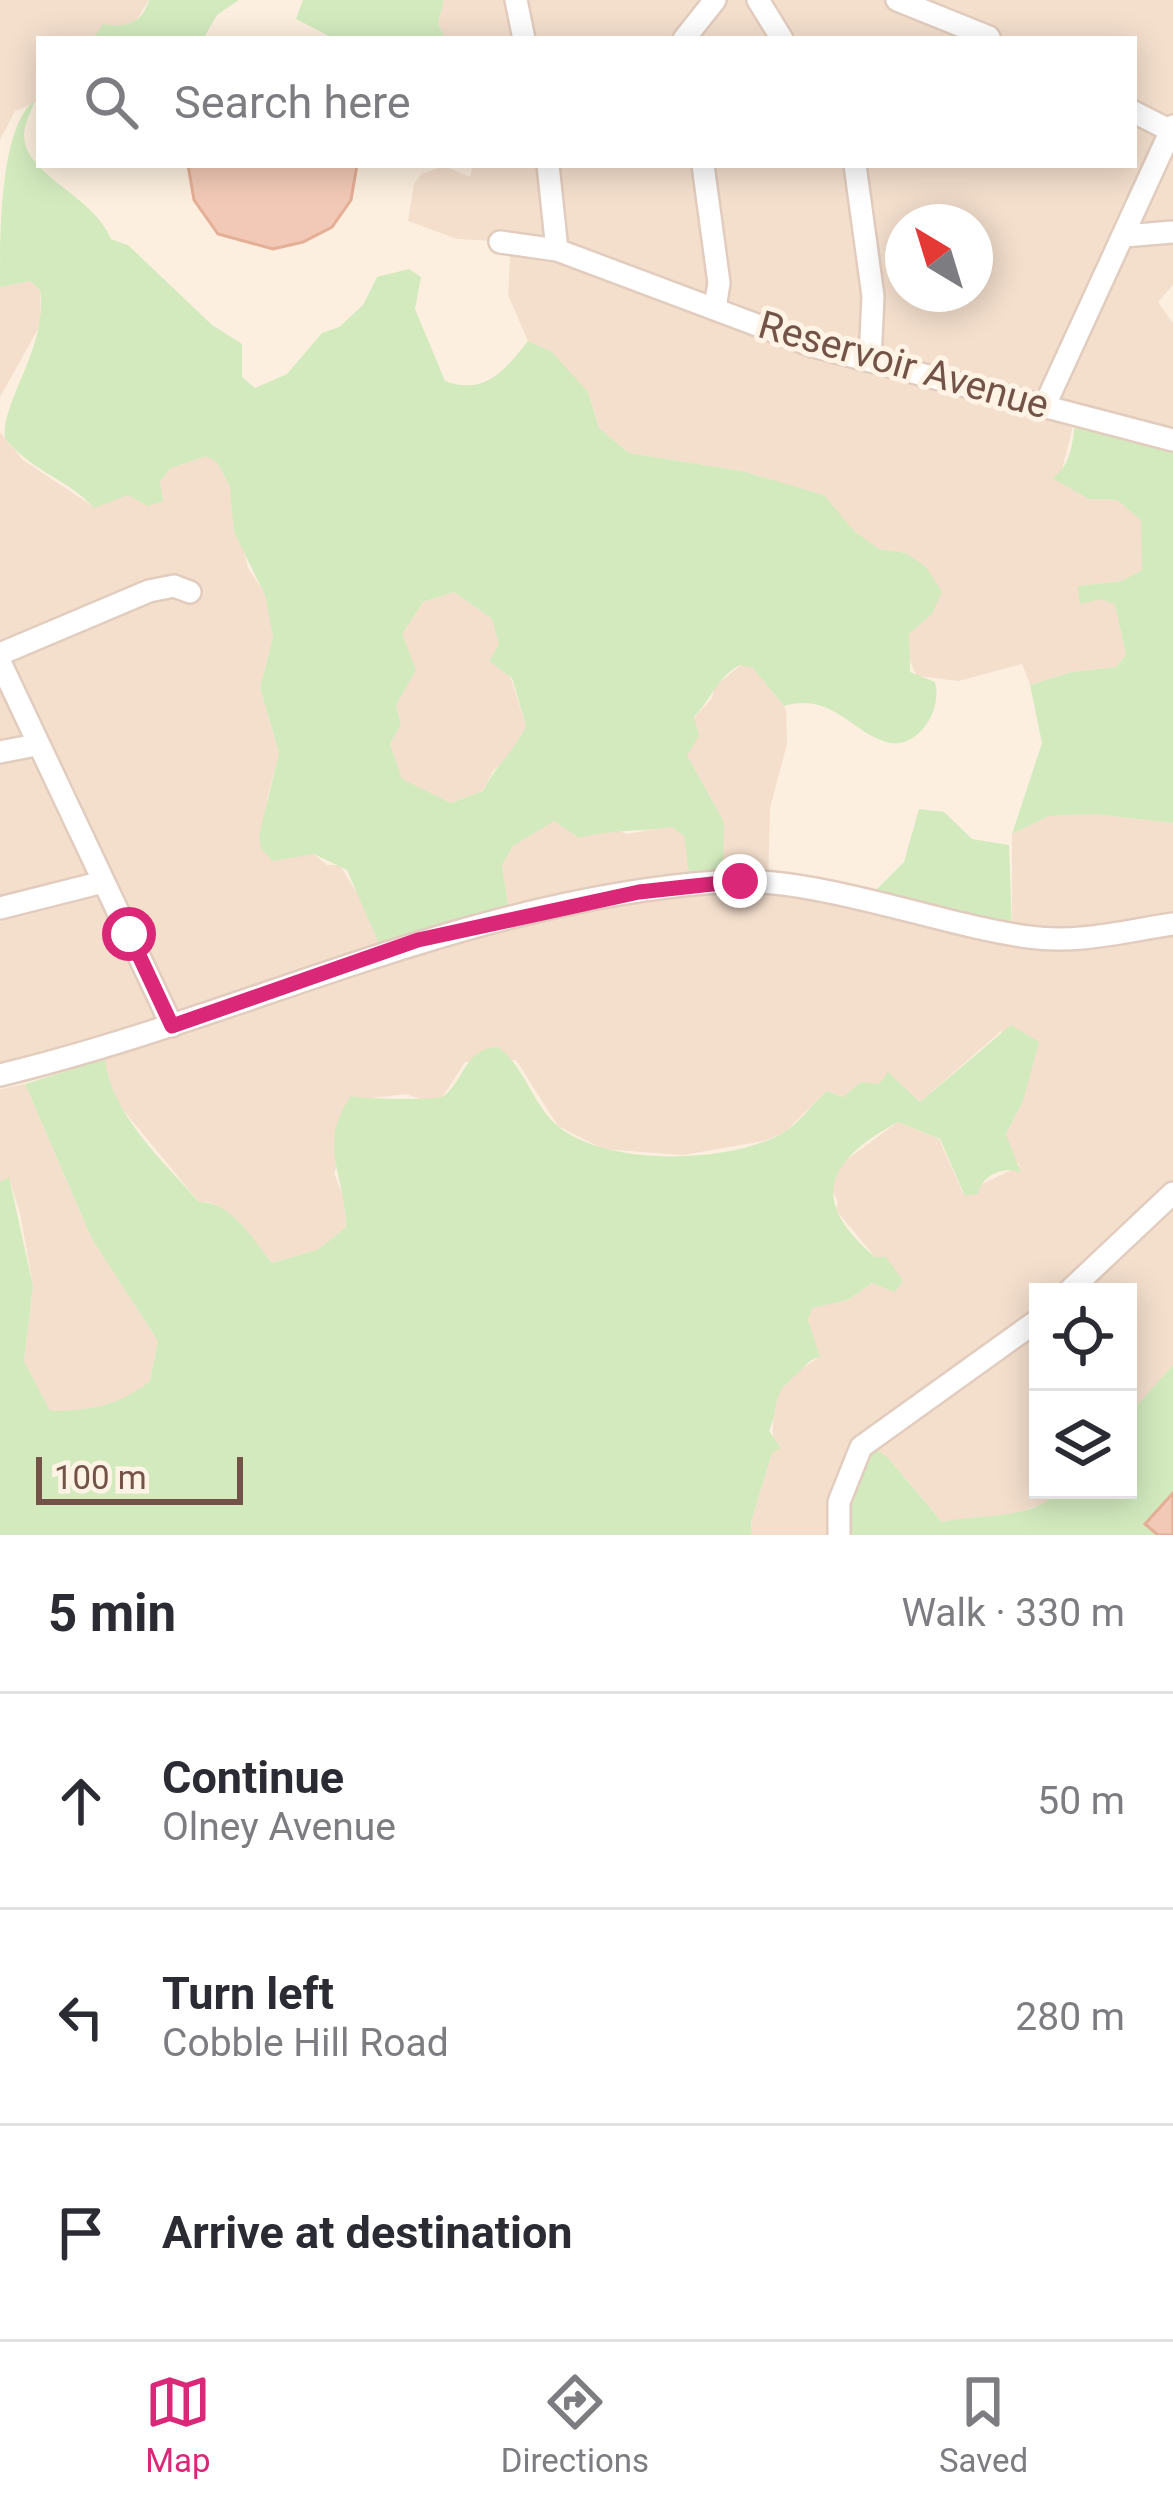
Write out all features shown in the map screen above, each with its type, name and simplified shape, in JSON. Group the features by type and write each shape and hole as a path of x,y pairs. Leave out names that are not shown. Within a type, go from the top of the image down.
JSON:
{"street":[{"path":"516,0 523,36"},
{"path":"686,36 715,0"},
{"path":"758,0 780,36"},
{"path":"897,0 987,36"},
{"path":"1045,405 1172,129 1137,113"},
{"path":"548,168 557,250"},
{"path":"703,168 719,283 715,308"},
{"path":"855,168 873,296 871,360"},
{"path":"1124,236 1173,232"},
{"name":"Reservoir Avenue","path":"500,242 557,250 813,346 1173,440"},
{"path":"172,1026 36,745 0,658 149,591 174,586 190,592"},
{"path":"0,752 36,745"},
{"path":"0,1075 172,1026 418,940 689,884 740,881 793,889 1028,937 1068,940 1173,924"},
{"path":"0,908 103,882"},
{"path":"1078,1283 1173,1192"},
{"path":"839,1535 839,1502 861,1447 1029,1326"}],"shaded area":[{"path":"0,0 149,0 136,21 123,27 103,25 95,36 36,36 36,102 15,111 0,140"},
{"path":"444,0 1173,0 1173,285 1158,302 1173,323 1173,438 1076,415 1061,473 1089,499 1117,500 1142,520 1142,570 1123,581 1079,586 1115,605 1126,655 1116,667 1071,672 1030,685 1022,664 959,681 917,676 906,654 909,634 921,619 906,553 879,549 853,531 823,495 742,471 629,453 599,428 588,392 528,341 508,295 511,242 457,239 408,221 414,184 421,174 438,168 470,177 472,168 1137,168 1137,36 444,36 438,23"},
{"path":"30,281 40,290 41,324 0,397 0,287"},
{"path":"0,432 23,460 94,507 127,495 163,501 160,481 171,468 206,456 217,461 230,487 248,568 266,595 273,637 260,688 279,753 267,800 290,855 314,854 327,865 340,865 360,898 510,918 502,865 513,846 540,825 554,821 579,838 611,828 627,834 672,826 684,836 724,822 687,755 694,718 712,698 715,686 741,665 753,667 786,709 787,744 770,808 768,888 1012,934 1012,834 1049,816 1094,814 1173,823 1173,1365 1137,1405 1137,1283 1029,1283 1029,1499 1050,1501 1009,1516 942,1522 888,1458 833,1535 752,1535 751,1522 772,1453 774,1398 781,1383 819,1357 808,1320 812,1307 848,1300 872,1283 875,1257 836,1210 838,1202 829,1185 838,1166 898,1122 939,1139 963,1193 1020,1166 1007,1150 1006,1134 1023,1101 1001,1031 920,1102 888,1073 879,1084 843,1097 827,1091 784,1133 764,1141 683,1155 603,1149 558,1126 516,1060 465,1062 442,1098 429,1102 406,1094 365,1099 334,1173 344,1198 346,1227 319,1249 272,1263 237,1220 209,1202 199,1202 110,1094 104,1054 0,1080"},
{"path":"454,592 492,619 526,726 512,756 493,771 483,791 451,803 402,780 390,744 401,724 396,705 415,670 402,634 423,602"},
{"path":"25,1084 92,1239 158,1341 150,1381 126,1399 95,1409 50,1412 24,1361 33,1286 9,1178 0,1182 0,1089"}],"green space":[{"path":"149,0 239,0 217,15 205,36 95,36 103,24 125,24"},
{"path":"303,0 444,0 438,23 444,36 329,36 296,19"},
{"path":"34,101 25,143 36,168 88,208 111,239 128,245 212,325 242,344 242,377 255,388 287,374 322,333 339,327 363,305 377,277 409,269 421,277 415,309 445,381 459,385 483,382 503,370 528,341 552,352 588,392 599,428 629,453 742,471 824,495 854,531 879,549 906,553 926,567 942,592 932,614 909,634 910,672 935,682 935,705 925,726 908,740 886,742 815,704 784,706 753,668 740,665 726,675 694,717 699,736 687,755 724,822 723,887 691,887 684,836 672,827 579,838 554,821 513,846 502,865 510,918 383,953 347,870 314,854 273,861 261,849 259,836 279,753 260,688 273,637 265,595 234,532 230,487 217,462 206,456 171,468 160,481 163,501 148,506 128,495 94,508 5,438 5,424 32,352 41,311 40,290 30,281 0,287 4,184 14,134","holes":["454,592 492,619 499,644 489,661 512,678 526,726 483,791 451,803 402,779 390,744 401,724 396,705 416,670 402,634 423,602"]},
{"path":"1076,414 1173,438 1173,823 1094,814 1049,816 1012,834 1042,743 1030,685 1071,672 1116,667 1126,655 1115,605 1101,599 1080,604 1078,586 1122,581 1142,570 1141,520 1117,500 1089,499 1052,478 1068,458"},
{"path":"919,809 944,812 972,839 1009,845 1012,934 870,896 904,862"},
{"path":"1011,1025 1039,1042 1023,1101 1006,1134 1021,1173 994,1174 978,1194 965,1196 940,1139 898,1122 841,1167 834,1183 840,1217 875,1257 886,1257 903,1281 895,1292 872,1283 848,1300 812,1308 808,1320 820,1357 807,1364 779,1395 769,1431 781,1448 772,1453 751,1522 752,1535 0,1535 0,1182 9,1177 33,1286 24,1361 50,1411 103,1405 138,1389 150,1381 158,1341 92,1239 25,1084 105,1059 117,1099 155,1153 199,1202 231,1215 272,1263 319,1249 346,1227 334,1145 335,1130 351,1096 444,1096 472,1059 487,1049 498,1047 508,1056 550,1118 580,1140 636,1154 700,1155 758,1144 781,1134 827,1091 843,1097 861,1082 879,1084 888,1072 920,1102"},
{"path":"1173,1365 1173,1535 833,1535 868,1443 888,1458 942,1522 1020,1512 1049,1499 1137,1499 1137,1405"}],"building":[{"path":"189,168 356,168 351,200 332,227 303,242 273,249 218,234 194,200"},
{"path":"1173,1493 1173,1535 1158,1535 1145,1524"}],"route":[{"path":"129,934 172,1026 418,940 639,892 740,881"}]}
